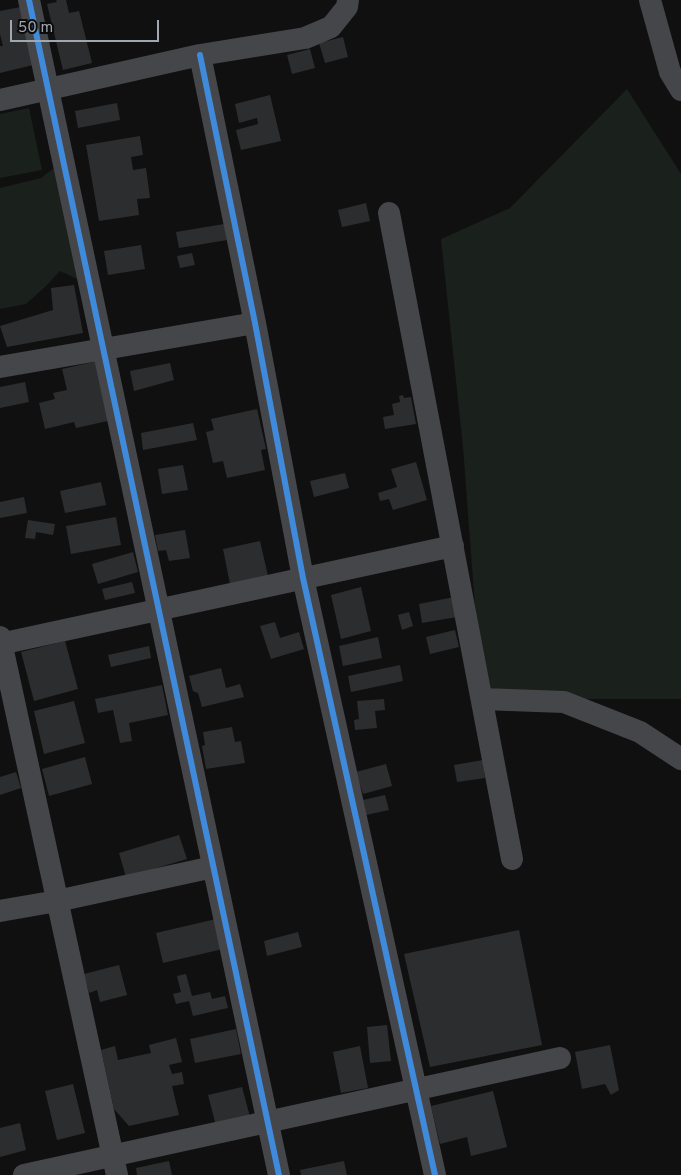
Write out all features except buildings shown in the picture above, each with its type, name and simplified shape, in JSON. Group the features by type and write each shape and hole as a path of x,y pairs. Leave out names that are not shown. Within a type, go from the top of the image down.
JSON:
{"street":[{"path":"29,0 279,1175"},
{"path":"0,100 200,55 305,38 331,27 347,6 348,0"},
{"path":"650,0 670,72 681,90"},
{"path":"200,55 255,323 303,578 435,1175"},
{"path":"389,212 512,859"},
{"path":"0,367 255,323"},
{"path":"114,1165 0,641 158,610 453,546"},
{"path":"482,699 564,702 640,732 681,759"},
{"path":"0,911 57,901 213,867"},
{"path":"24,1175 114,1165 267,1122 560,1058"}],"shaded area":[{"path":"627,89 681,174 681,699 482,699 463,447 441,239 510,208"},
{"path":"29,108 42,170 0,178 0,114"},
{"path":"63,161 90,285 60,271 26,304 0,309 0,188 41,178"}],"cycle path":[{"path":"29,0 279,1175"},
{"path":"200,55 255,323 303,578 435,1175"}]}
